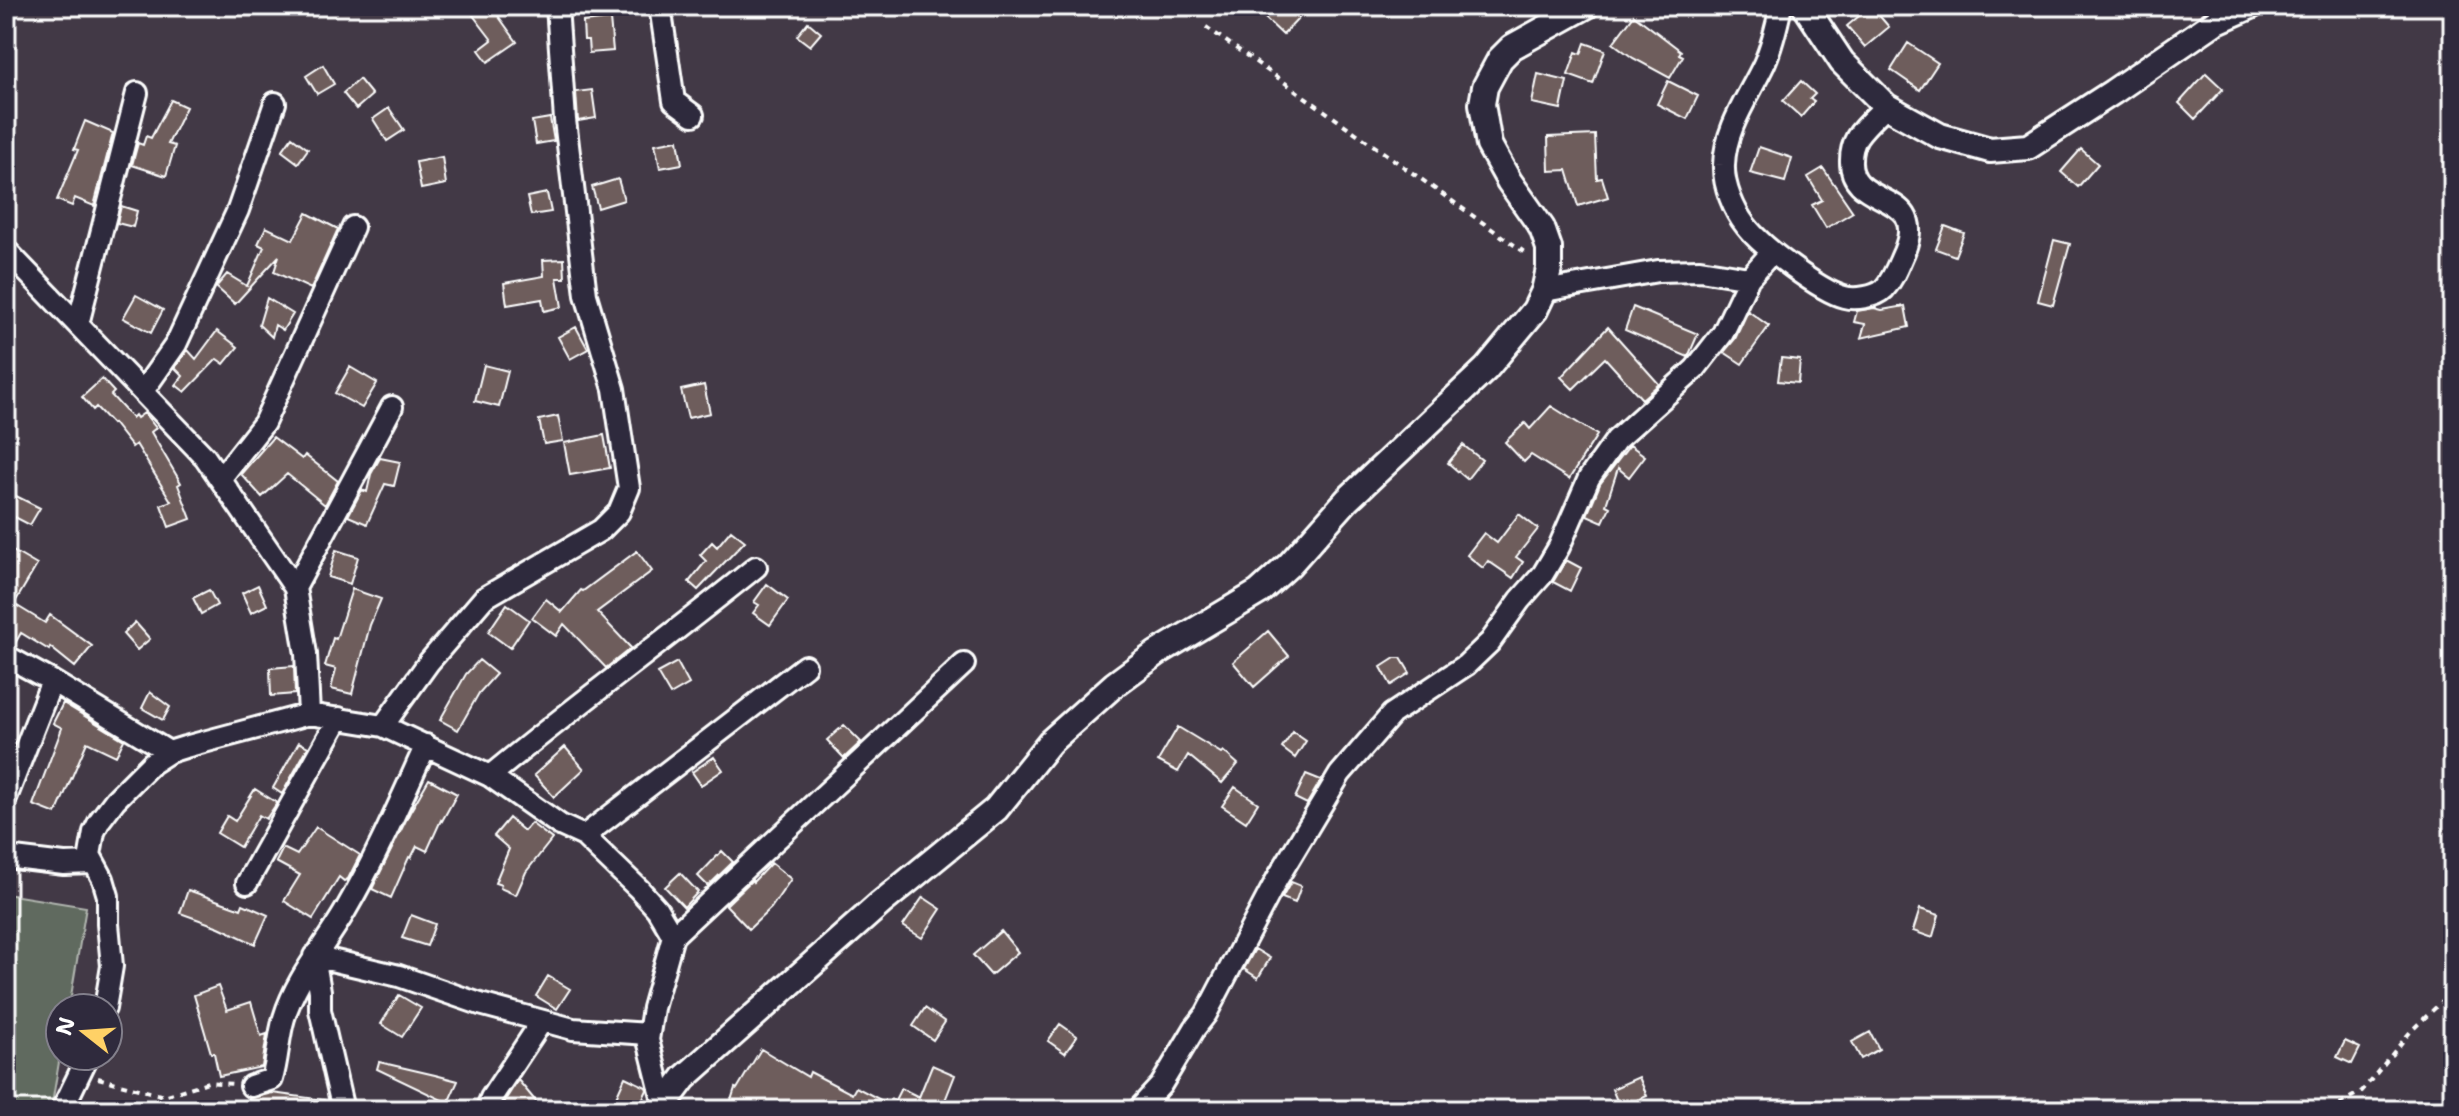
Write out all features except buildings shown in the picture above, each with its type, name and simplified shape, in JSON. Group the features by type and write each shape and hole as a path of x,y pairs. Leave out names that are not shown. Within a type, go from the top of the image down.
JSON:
{"street":[{"path":"383,726 429,662 484,598 601,530 619,512 629,488 614,389 586,295 565,120 557,6"},
{"path":"660,6 674,101 693,115"},
{"path":"662,1107 684,1078 881,903 996,809 1050,742 1115,684 1157,653 1259,592 1289,565 1347,500 1486,369 1535,310 1546,280 1549,248 1542,228 1509,181 1489,145 1482,104 1485,87 1491,72 1512,47 1586,6"},
{"path":"1781,6 1765,62 1729,133 1723,166 1730,196 1746,226 1772,252 1823,287 1844,297 1864,297 1882,292 1894,276 1910,237 1907,218 1895,204 1868,192 1857,183 1851,171 1853,144 1858,134 1886,106"},
{"path":"1814,10 1842,62 1886,106 1940,136 1990,150 2028,147 2215,22 2251,6"},
{"path":"78,324 137,93"},
{"path":"143,391 176,344 238,210 275,103"},
{"path":"220,479 264,423 353,227"},
{"path":"6,250 205,457 295,588 306,654 309,714"},
{"path":"1138,1110 1161,1085 1206,1014 1277,879 1340,774 1392,714 1466,665 1490,642 1543,574 1559,547 1589,478 1616,440 1695,369 1723,333 1749,278 1772,252"},
{"path":"1546,280 1700,270 1749,278"},
{"path":"295,588 392,407"},
{"path":"490,776 756,567"},
{"path":"6,656 169,752"},
{"path":"662,1107 648,1040 653,1008 673,936 964,664"},
{"path":"584,836 805,666"},
{"path":"6,798 52,681"},
{"path":"108,992 112,966 107,888 93,863 90,845 100,820 152,763 169,752 309,714 383,726 490,776 560,825 584,836 657,909 673,936"},
{"path":"247,883 339,718"},
{"path":"251,1086 272,1079 284,1019 314,956 344,913 382,843 426,745"},
{"path":"6,857 64,864 93,863"},
{"path":"314,956 399,976 480,1004 573,1029 649,1034"},
{"path":"314,956 320,1010 343,1110"},
{"path":"486,1110 542,1021"},
{"path":"62,1110 80,1072"}],"path":[{"path":"1206,27 1546,280"},
{"path":"2329,1110 2362,1091 2411,1031 2453,991"},
{"path":"104,1072 164,1096 214,1081 251,1086"},
{"path":"2441,1110 2453,1101"}],"green space":[{"path":"6,894 86,907 72,992 44,992 44,1072 57,1072 51,1110 6,1107"}]}
